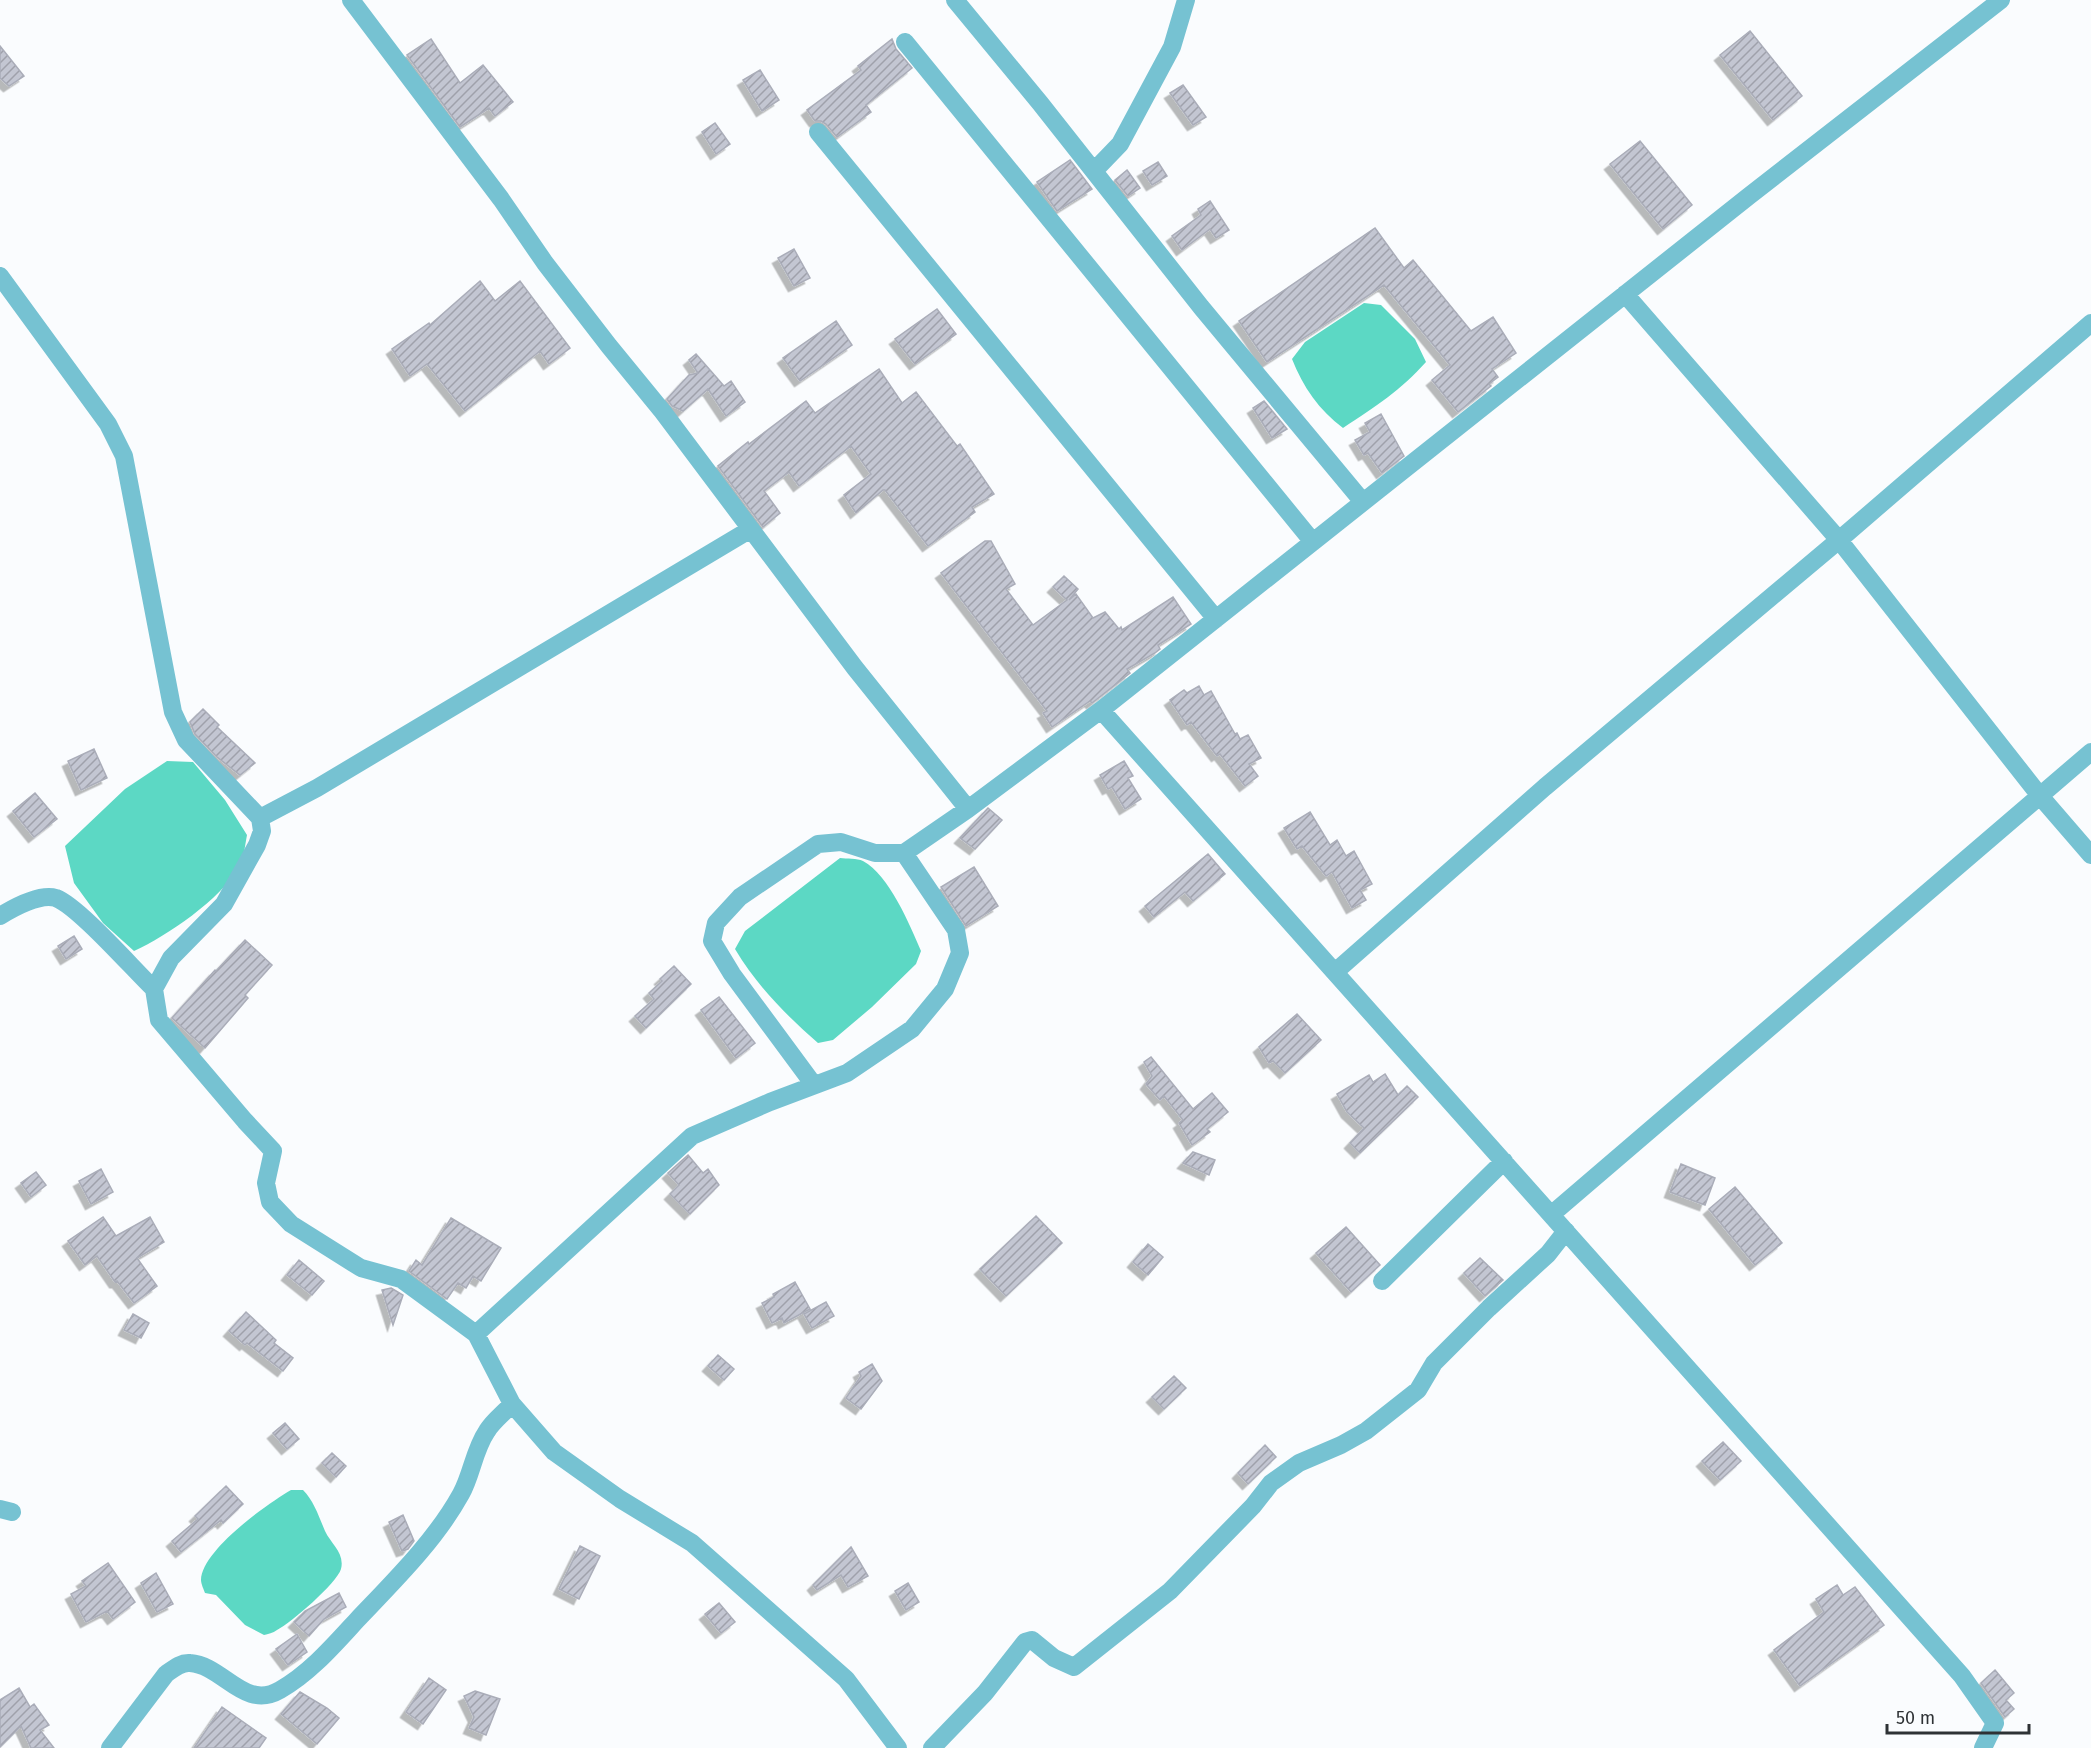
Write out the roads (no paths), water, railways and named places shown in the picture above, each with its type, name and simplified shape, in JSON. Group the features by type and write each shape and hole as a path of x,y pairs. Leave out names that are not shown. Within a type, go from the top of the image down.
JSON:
{"street":[{"path":"351,0 501,199 545,263 663,412 855,668 968,809"},
{"path":"955,0 1201,307 1364,502"},
{"path":"1094,171 1120,144 1172,47 1186,0"},
{"path":"814,1085 732,974 712,941 716,923 740,897 818,844 841,842 874,853 904,853 968,809 1101,710 1625,294 2001,0"},
{"path":"905,42 1313,542"},
{"path":"818,132 1215,619"},
{"path":"0,276 108,424 124,456 173,712 186,740 260,818 262,831 257,845 224,904 171,958 154,989"},
{"path":"1625,294 1839,540 2040,796 2091,855"},
{"path":"1335,972 1545,787 1839,540 2091,323"},
{"path":"260,818 317,788 751,529"},
{"path":"1101,710 1962,1676 1995,1723 1983,1748"},
{"path":"1552,1214 2091,752"},
{"path":"476,1334 692,1136 847,1073 912,1029 945,989 960,953 956,930 904,853"},
{"path":"0,916 25,901 54,898 77,912 154,989 159,1020 245,1121 273,1150 266,1184 270,1202 291,1224 361,1268 401,1279 476,1334 512,1404 554,1452 620,1499 692,1544 846,1679 898,1748"},
{"path":"1382,1281 1504,1161"},
{"path":"932,1748 985,1693 1025,1642 1032,1640 1054,1658 1074,1667 1170,1591 1253,1506 1271,1483 1299,1463 1341,1445 1366,1431 1419,1390 1434,1363 1548,1254 1566,1231"},
{"path":"110,1748 166,1674 178,1665 189,1662 202,1666 246,1692 259,1697 272,1695 294,1682 332,1648 433,1535 461,1493 478,1447 487,1430 512,1404"}]}
